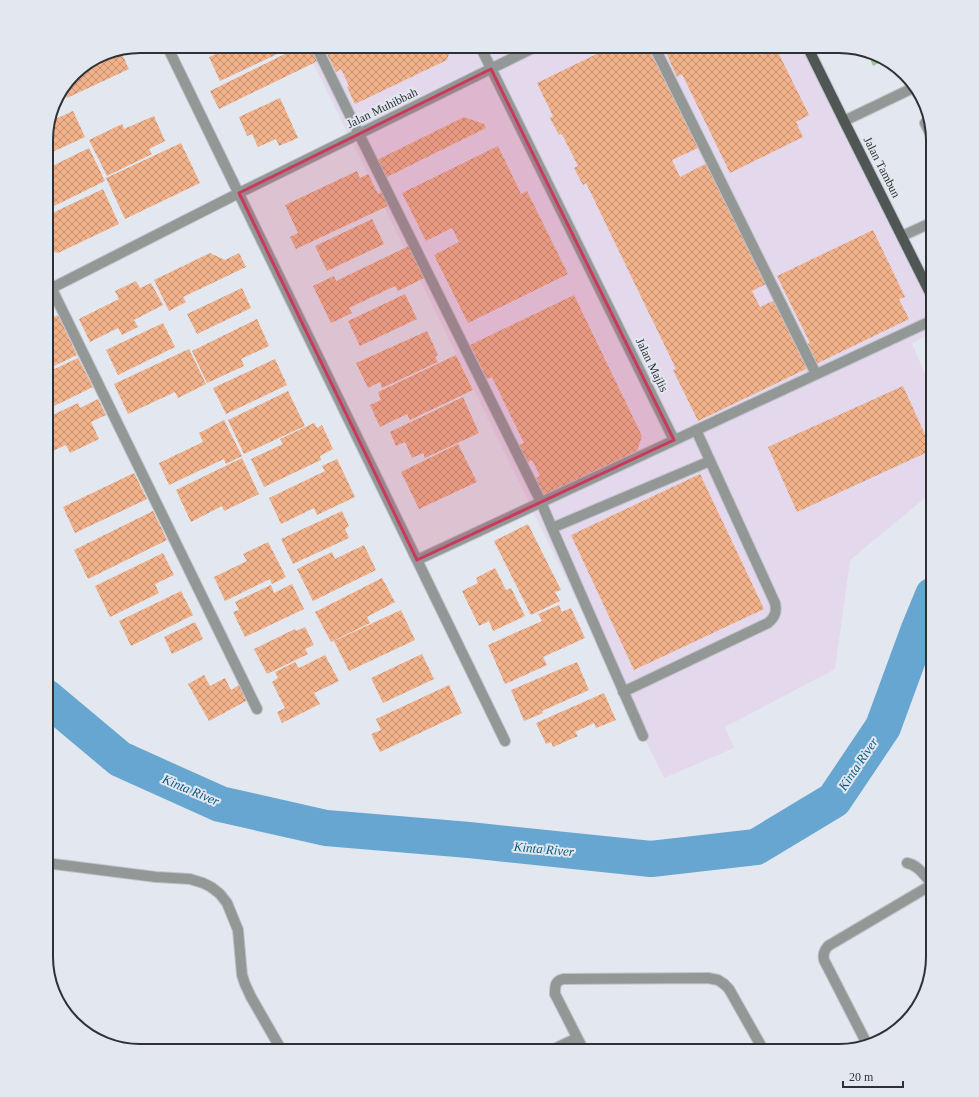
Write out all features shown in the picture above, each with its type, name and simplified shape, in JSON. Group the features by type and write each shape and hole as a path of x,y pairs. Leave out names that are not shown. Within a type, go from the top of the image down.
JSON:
{"main road":[{"name":"Jalan Tambun","path":"810,53 926,285"}],"street":[{"path":"170,53 505,741"},
{"path":"319,53 541,502 643,736"},
{"name":"Jalan Majlis","path":"484,53 674,440"},
{"name":"Jalan Muhibbah","path":"53,288 239,193 524,53"},
{"path":"657,53 816,374"},
{"path":"844,121 910,90"},
{"path":"902,236 926,225"},
{"path":"53,298 257,709"},
{"path":"417,560 926,323"},
{"path":"623,692 768,623 776,614 775,603 696,430"},
{"path":"552,528 710,461"},
{"path":"906,863 911,864 926,877"},
{"path":"53,864 156,877 190,879 211,887 220,894 227,903 238,930 242,975 245,984 278,1044"},
{"path":"865,1040 824,960 825,950 828,946 926,888"},
{"path":"580,1044 555,994 556,982 559,980 708,978 718,980 729,989 760,1044"},
{"path":"565,1044 577,1038"}],"highlighted area":[{"path":"491,69 674,440 417,560 239,193"}],"shaded area":[{"path":"308,53 804,53 926,296 926,336 912,343 926,377 926,497 850,560 835,669 725,727 734,748 664,778"}],"green space":[{"path":"870,59 879,63 873,66"}],"building":[{"path":"218,53 280,53 220,81 209,57"},
{"path":"287,53 319,53 322,59 219,109 210,91"},
{"path":"326,53 449,53 447,60 355,104 341,69 336,72"},
{"path":"599,53 652,53 698,148 672,160 680,177 707,163 766,284 752,291 760,307 775,300 808,368 698,421 673,370 676,369 586,183 583,185 574,168 578,166 562,134 559,135 550,118 553,116 537,83"},
{"path":"666,53 760,53 761,55 765,53 778,53 809,115 796,122 803,137 730,173 682,74 677,77"},
{"path":"122,55 129,69 67,98 66,96 75,83 92,68 102,62"},
{"path":"280,98 298,138 279,146 276,139 258,147 252,134 247,136 239,117"},
{"path":"73,111 85,137 53,152 53,135 56,119"},
{"path":"154,116 165,141 149,149 152,154 107,176 89,140 122,124 124,129"},
{"path":"464,117 484,124 486,128 385,178 377,160"},
{"path":"181,143 200,183 125,219 106,178"},
{"path":"498,146 521,194 527,191 568,274 468,323 434,255 459,242 452,228 426,241 402,193"},
{"path":"89,148 105,181 53,207 53,166"},
{"path":"357,171 360,178 368,174 378,194 385,190 392,204 296,249 290,237 298,233 285,205"},
{"path":"103,189 119,224 58,253 53,252 53,213"},
{"path":"372,219 384,244 327,271 315,246"},
{"path":"873,230 905,297 899,299 909,319 814,365 805,345 810,343 777,276"},
{"path":"413,244 428,276 398,291 395,286 349,308 352,313 331,323 313,286 334,276 336,281"},
{"path":"210,253 225,260 239,253 246,267 183,297 186,302 169,311 154,280"},
{"path":"136,281 140,288 151,283 163,305 134,320 138,327 122,335 118,328 90,342 79,319 119,299 115,291"},
{"path":"242,288 251,308 197,334 187,314"},
{"path":"405,294 417,319 360,346 348,321"},
{"path":"574,295 642,436 637,451 544,495 536,478 540,476 532,460 526,463 518,445 524,443 492,377 487,379 470,345"},
{"path":"58,315 77,355 53,367 53,317"},
{"path":"257,319 269,346 241,359 244,366 207,383 192,351"},
{"path":"163,323 175,347 118,375 106,350"},
{"path":"427,331 438,355 435,357 438,362 382,388 380,382 368,388 356,363"},
{"path":"189,349 206,384 178,398 175,392 128,414 114,384"},
{"path":"456,355 473,390 410,420 407,414 380,427 370,405 381,400 378,392"},
{"path":"78,358 93,387 53,407 53,370"},
{"path":"275,359 287,385 226,414 213,388"},
{"path":"903,386 926,437 926,453 797,512 768,447"},
{"path":"288,391 305,426 244,454 228,420"},
{"path":"463,397 479,433 425,458 423,453 412,458 405,442 396,446 390,432"},
{"path":"98,399 106,415 91,422 99,439 70,453 66,445 53,451 53,415 78,403 80,408"},
{"path":"224,420 242,456 226,464 224,459 169,485 159,463 203,442 199,433"},
{"path":"314,423 317,428 322,425 333,449 320,456 321,460 264,487 251,459 283,444 280,439"},
{"path":"458,444 477,482 419,509 401,472"},
{"path":"242,458 259,494 224,511 222,506 191,522 176,490"},
{"path":"337,459 355,497 317,515 314,508 281,524 269,498 325,471 322,466"},
{"path":"134,473 147,499 75,533 63,507"},
{"path":"700,474 764,609 634,670 571,535"},
{"path":"153,511 167,540 88,579 74,550"},
{"path":"342,511 349,526 345,529 349,538 293,564 281,539"},
{"path":"528,524 561,590 555,592 560,601 531,615 494,541"},
{"path":"268,542 286,577 272,584 270,579 225,601 214,577 247,561 243,554"},
{"path":"364,545 376,570 313,601 297,569 332,552 335,559"},
{"path":"163,553 174,575 155,584 159,593 110,617 95,586"},
{"path":"495,568 506,590 511,588 525,616 493,631 489,621 479,626 462,591 478,583 476,578"},
{"path":"382,578 395,602 367,617 370,623 331,642 315,612"},
{"path":"292,584 304,609 245,637 233,612 239,610 235,602 271,585 274,593"},
{"path":"181,591 193,615 131,646 119,621"},
{"path":"559,605 562,612 571,608 585,638 543,657 547,665 505,684 488,645 542,621 538,614"},
{"path":"401,610 415,640 349,671 334,641"},
{"path":"195,622 203,639 172,654 164,637"},
{"path":"305,627 314,645 305,649 308,654 267,674 254,649 295,629 296,631"},
{"path":"422,654 434,679 383,703 371,678"},
{"path":"325,655 339,681 314,693 320,704 282,723 277,712 285,708 272,682 278,678 275,672 295,662 299,668"},
{"path":"577,662 589,690 542,711 543,713 524,721 511,690"},
{"path":"204,675 210,686 225,678 231,690 239,685 248,700 209,721 188,684"},
{"path":"449,685 462,713 380,752 371,734 381,730 376,719"},
{"path":"604,693 616,720 596,728 594,723 575,732 578,736 553,747 551,742 546,744 536,723"}],"waterway":[{"name":"Kinta River","path":"53,703 120,759 220,804 326,828 469,840 651,859 756,847 834,800 883,727 926,612"}]}
